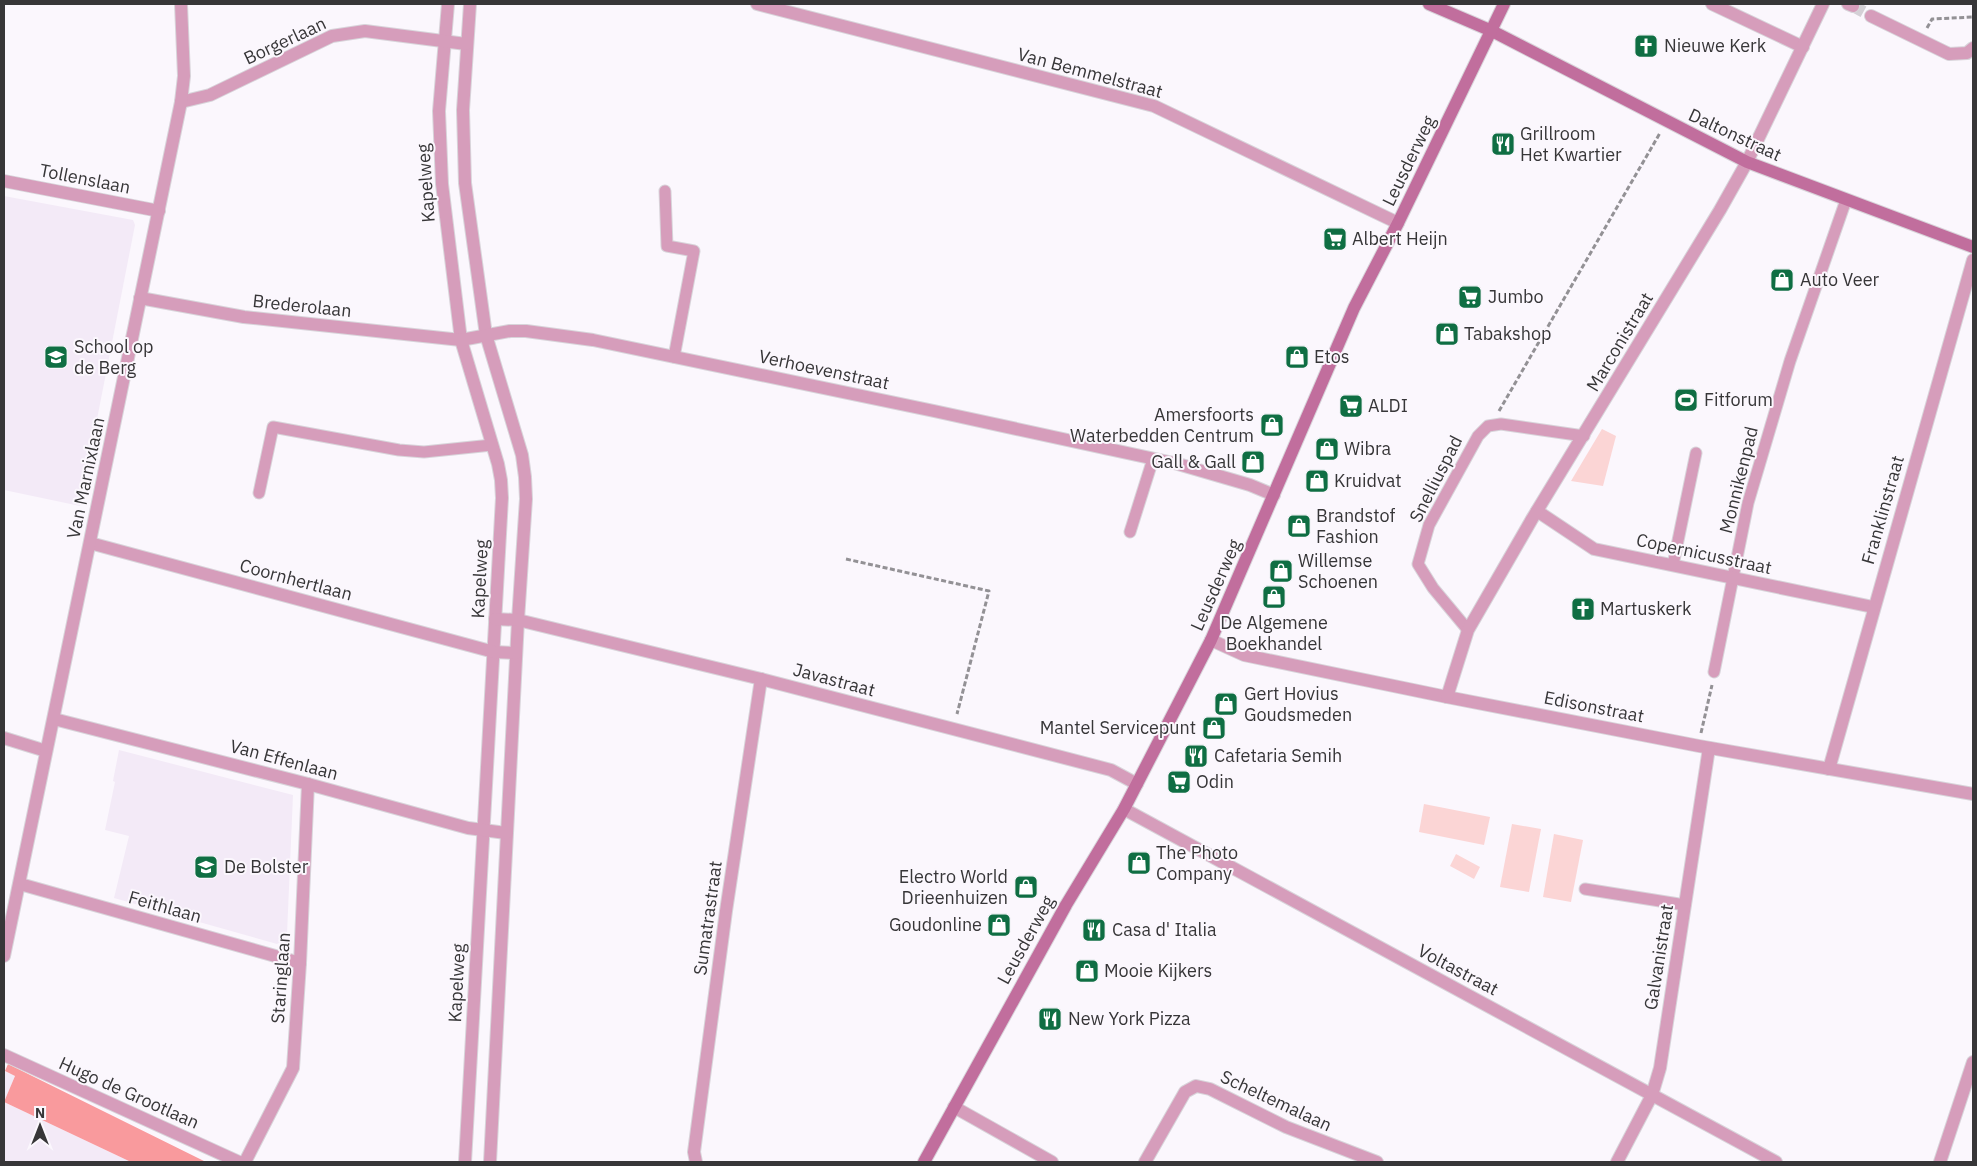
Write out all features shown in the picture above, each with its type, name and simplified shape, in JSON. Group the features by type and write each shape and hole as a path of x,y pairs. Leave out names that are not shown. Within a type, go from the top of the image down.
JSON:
{"street":[{"name":"Van Marnixlaan","path":"4,956 181,102 184,76 182,4"},
{"name":"Kapelweg","path":"448,4 439,111 442,184 461,340 498,464 502,489 465,1162"},
{"path":"470,4 462,110 465,183 486,336 522,455 526,499 506,832 490,1162"},
{"name":"Van Bemmelstraat","path":"757,4 1154,106 1398,223"},
{"name":"Daltonstraat","path":"1429,4 1492,30 1666,122 1747,162 1973,247"},
{"name":"Leusderweg","path":"924,1162 1066,904 1124,809 1211,640 1354,308 1398,223 1504,4"},
{"path":"1712,4 1803,47"},
{"name":"Marconistraat","path":"1447,696 1468,630 1537,511 1715,219 1747,162 1823,4"},
{"path":"1872,16 1949,54 1966,53 1973,48"},
{"name":"Borgerlaan","path":"181,102 210,95 332,36 349,32 365,31 466,44"},
{"name":"Tollenslaan","path":"4,181 159,211"},
{"name":"Franklinstraat","path":"1829,769 1973,260"},
{"name":"Brederolaan","path":"140,298 244,317 461,340 486,336"},
{"name":"Verhoevenstraat","path":"486,336 510,331 526,331 592,340 674,356 934,410 1178,464 1250,485 1274,495"},
{"name":"Copernicusstraat","path":"1537,511 1594,549 1874,607"},
{"name":"Coornhertlaan","path":"90,543 494,652 516,653"},
{"name":"Javastraat","path":"495,619 518,620 761,679 1111,770 1137,784"},
{"name":"Edisonstraat","path":"1211,640 1244,655 1704,747 1973,794"},
{"name":"Sumatrastraat","path":"696,1162 694,1152 723,931 761,679"},
{"name":"Van Effenlaan","path":"54,719 482,831 506,832"},
{"path":"4,738 46,751"},
{"name":"Galvanistraat","path":"1617,1162 1652,1095 1660,1068 1685,905 1704,747"},
{"name":"Staringlaan","path":"245,1162 293,1068 308,784"},
{"name":"Voltastraat","path":"1124,809 1776,1162"},
{"name":"Feithlaan","path":"20,884 300,963"},
{"name":"Hugo de Grootlaan","path":"4,1055 240,1162"},
{"path":"1940,1162 1971,1076 1973,1062"},
{"name":"Scheltemalaan","path":"1145,1162 1185,1092 1196,1086 1210,1089 1342,1157 1376,1162"},
{"path":"954,1107 1052,1162"}],"lane":[{"path":"665,191 667,246 694,250 674,356"},
{"name":"Monnikenpad","path":"1714,672 1748,503 1790,361 1846,200"},
{"path":"1497,424 1584,436"},
{"name":"Snelliuspad","path":"1468,630 1433,588 1418,564 1429,525 1478,436 1488,426 1497,424"},
{"path":"259,493 273,427 399,450 424,452 492,445"},
{"path":"1673,565 1696,453"},
{"path":"1130,532 1153,459"},
{"path":"1585,889 1685,905"}],"path":[{"path":"1922,40 1932,19 1973,17"},
{"path":"1497,424 1499,409 1666,122"},
{"path":"846,559 989,591 953,730"},
{"path":"1704,747 1714,672"}],"shaded area":[{"name":"School op de Berg","path":"4,196 133,220 135,225 80,506 4,490"},
{"path":"1602,429 1616,436 1603,486 1571,481"},
{"name":"De Bolster","path":"119,750 293,795 287,934 284,940 277,944 114,898 129,836 105,830 115,782 113,781"},
{"path":"1424,804 1490,817 1484,845 1419,832"},
{"path":"1512,824 1541,829 1529,892 1500,887"},
{"path":"1554,834 1583,840 1571,902 1543,897"},
{"path":"1456,854 1480,867 1474,879 1450,866"},
{"path":"8,1064 206,1162 131,1162 4,1102 15,1076 5,1071"},
{"path":"4,1071 15,1076 4,1102"},
{"path":"4,1102 131,1162 4,1162"}],"tunnel":[{"path":"1853,6 1871,16"}],"place":[{"name":"Nieuwe Kerk","path":"1646,46"},
{"name":"Grillroom Het Kwartier","path":"1503,144"},
{"name":"Albert Heijn","path":"1335,239"},
{"name":"Auto Veer","path":"1782,280"},
{"name":"Jumbo","path":"1470,297"},
{"name":"Tabakshop","path":"1447,334"},
{"name":"School op de Berg","path":"56,357"},
{"name":"Etos","path":"1297,357"},
{"name":"Fitforum","path":"1686,400"},
{"name":"ALDI","path":"1351,406"},
{"name":"Amersfoorts Waterbedden Centrum","path":"1272,425"},
{"name":"Wibra","path":"1327,449"},
{"name":"Gall & Gall","path":"1253,462"},
{"name":"Kruidvat","path":"1317,481"},
{"name":"Brandstof Fashion","path":"1299,526"},
{"name":"Willemse Schoenen","path":"1281,571"},
{"name":"De Algemene Boekhandel","path":"1274,597"},
{"name":"Martuskerk","path":"1583,609"},
{"name":"Gert Hovius Goudsmeden","path":"1226,704"},
{"name":"Mantel Servicepunt","path":"1214,728"},
{"name":"Cafetaria Semih","path":"1196,756"},
{"name":"Odin","path":"1179,782"},
{"name":"The Photo Company","path":"1139,863"},
{"name":"De Bolster","path":"206,867"},
{"name":"Electro World Drieenhuizen","path":"1026,887"},
{"name":"Goudonline","path":"999,925"},
{"name":"Casa d' Italia","path":"1094,930"},
{"name":"Mooie Kijkers","path":"1087,971"},
{"name":"New York Pizza","path":"1050,1019"}]}
